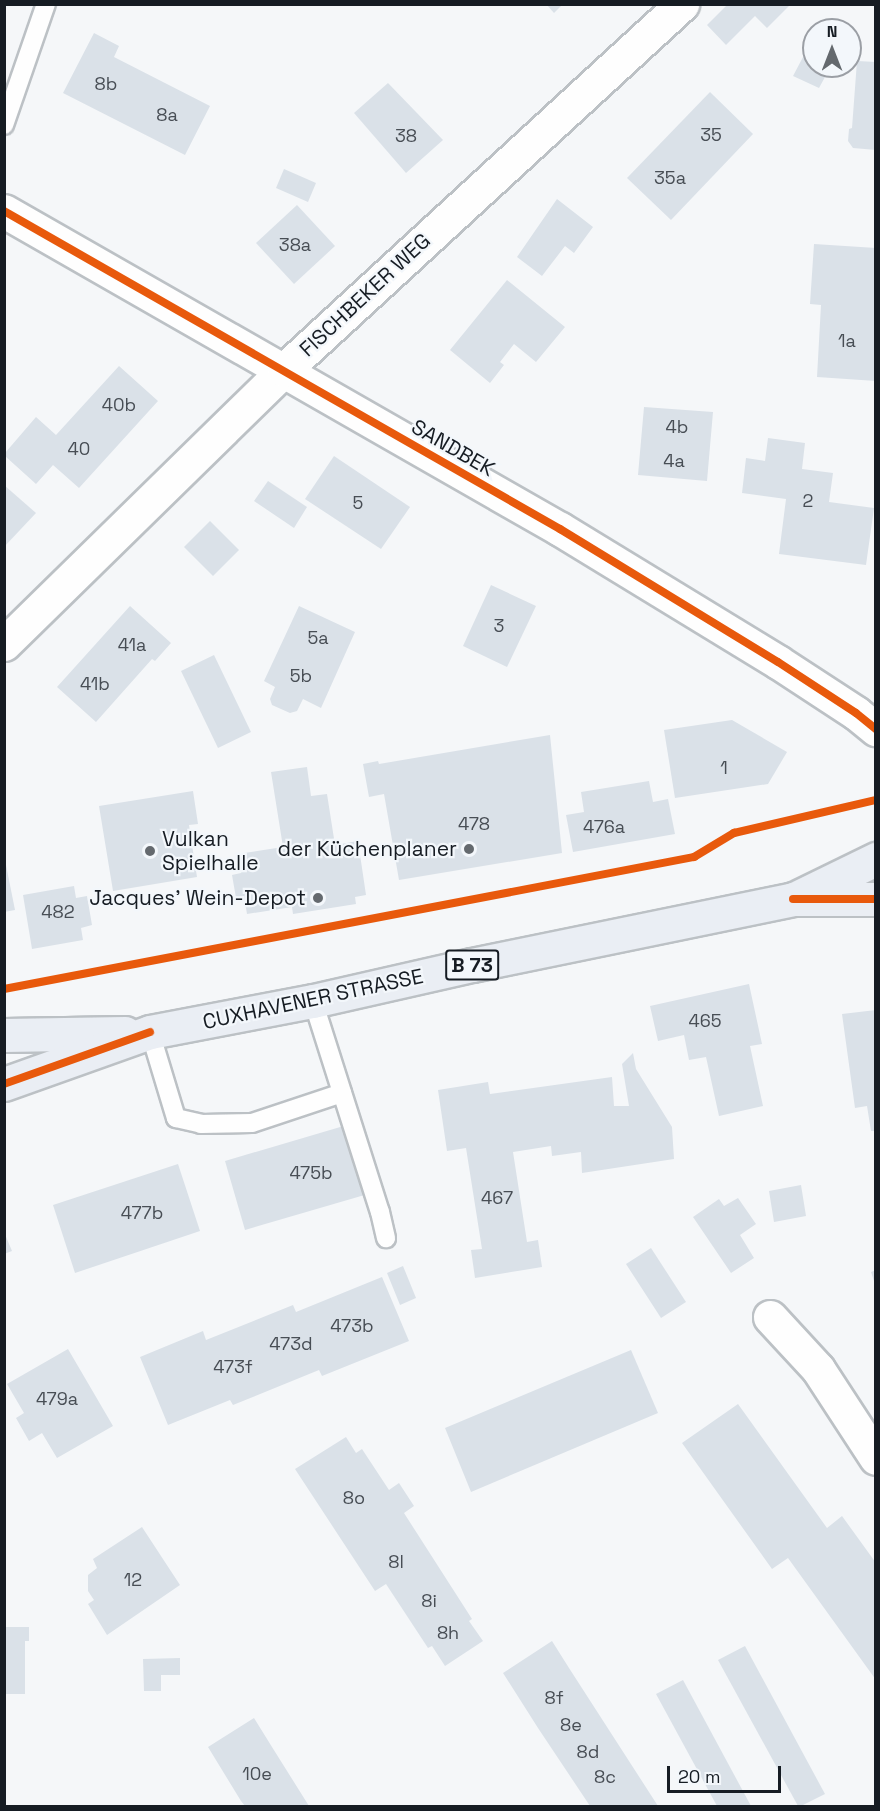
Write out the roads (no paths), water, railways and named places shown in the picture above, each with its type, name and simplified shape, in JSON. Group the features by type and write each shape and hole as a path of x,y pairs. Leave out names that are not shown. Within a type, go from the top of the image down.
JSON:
{"main road":[{"name":"CUXHAVENER STRASSE","path":"793,899 876,859"},
{"name":"CUXHAVENER STRASSE","path":"4,1084 150,1032 313,1001 472,965 793,899 876,898"},
{"name":"CUXHAVENER STRASSE","path":"4,1035 150,1032"}],"street":[{"name":"FISCHBEKER WEG","path":"4,644 284,370 682,4"},
{"name":"SANDBEK","path":"4,211 570,535 778,662 856,713 876,729"},
{"path":"770,1317 818,1369 876,1458"}],"lane":[{"path":"4,126 46,4"},
{"path":"313,1001 380,1212 386,1238"},
{"path":"150,1032 176,1118 201,1124 252,1123 342,1093"}],"place":[{"name":"der Küchenplaner","path":"469,849"},
{"name":"Vulkan Spielhalle","path":"150,851"},
{"name":"Jacques’ Wein-Depot","path":"318,898"}]}
